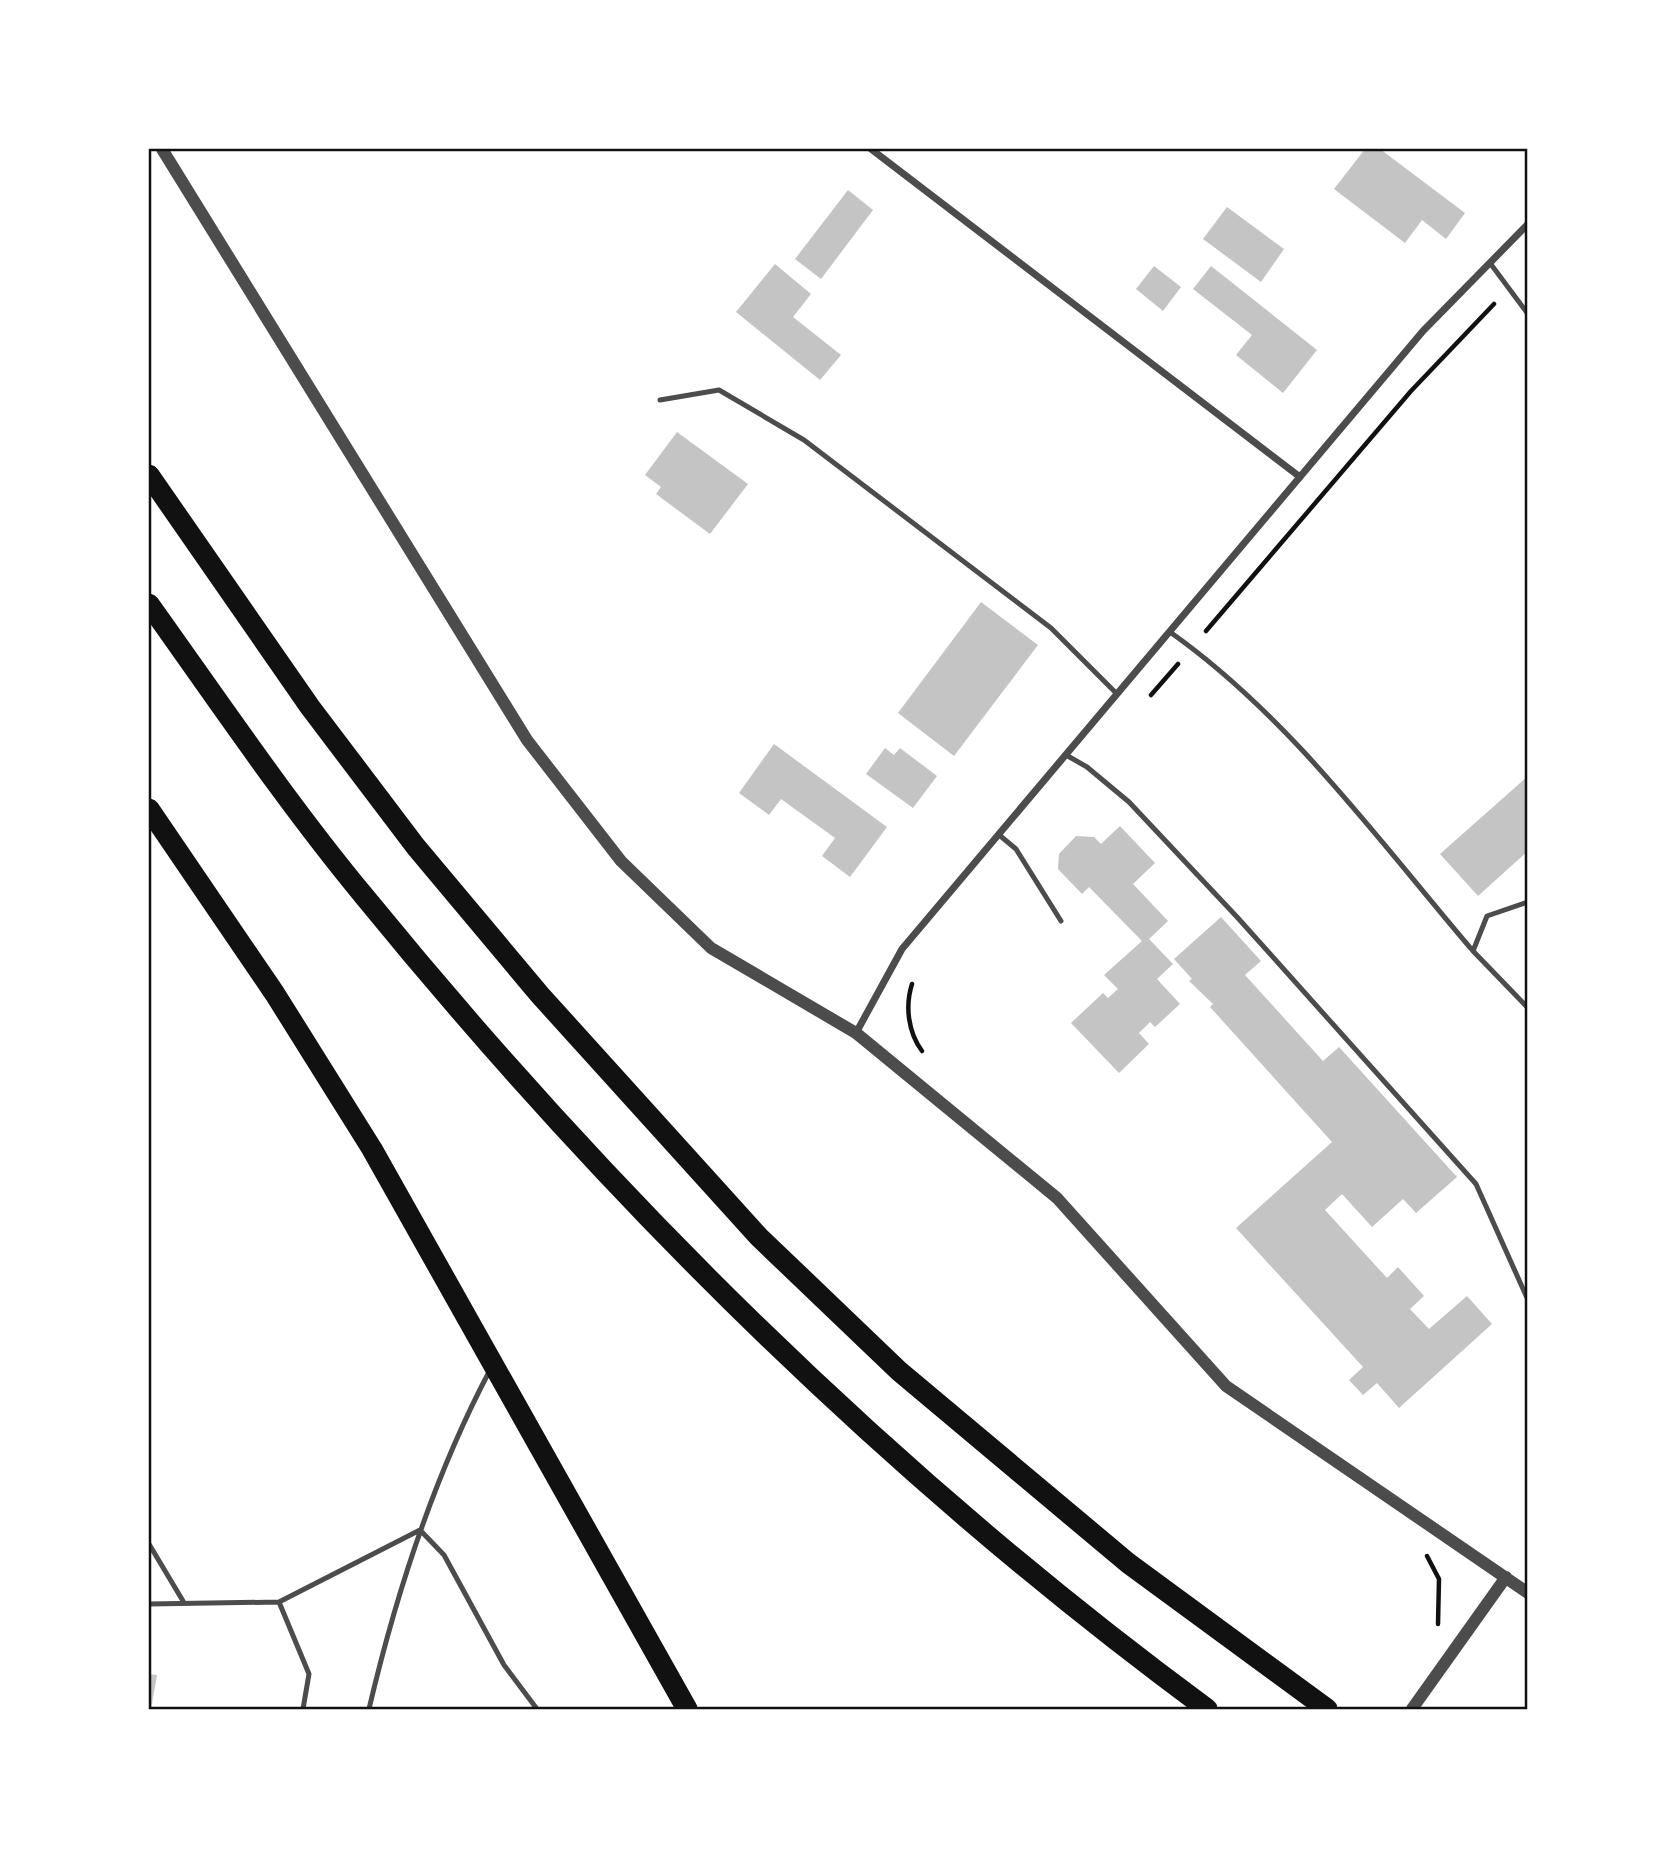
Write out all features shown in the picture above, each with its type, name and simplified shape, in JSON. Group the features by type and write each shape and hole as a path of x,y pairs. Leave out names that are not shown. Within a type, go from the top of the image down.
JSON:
{"highway":[{"path":"149,475 310,707 416,848 540,995 759,1237 899,1371 1118,1554 1327,1709"},
{"path":"149,604 248,742 370,903 485,1041 713,1286 963,1514 1108,1636 1207,1709"},
{"path":"149,809 275,995 372,1149 687,1709"}],"street":[{"path":"162,149 527,740 612,850 710,948 856,1033 1057,1198 1226,1386 1528,1593"},
{"path":"871,149 1300,477"},
{"path":"856,1033 902,948 1423,331 1528,224"},
{"path":"1412,1709 1506,1577"}],"lane":[{"path":"1490,263 1528,314"},
{"path":"660,401 719,390 804,440 1051,628 1117,694"},
{"path":"1170,632 1192,648 1297,745 1473,951 1528,1007"},
{"path":"1066,755 1087,767 1129,802 1237,917 1476,1184 1528,1300"},
{"path":"998,834 1016,849 1061,921"},
{"path":"1473,951 1488,916 1528,902"},
{"path":"369,1709 421,1530 468,1411 492,1366"},
{"path":"149,1604 183,1601 279,1601 421,1530"},
{"path":"421,1530 444,1555 504,1665 537,1709"},
{"path":"149,1544 183,1601"},
{"path":"279,1601 309,1674 303,1709"}],"path":[{"path":"1149,697 1411,391 1509,289"},
{"path":"914,979 907,998 912,1038 928,1060"},
{"path":"1423,1552 1439,1579 1439,1623 1432,1634"}],"building":[{"path":"1365,149 1380,149 1465,213 1446,239 1422,220 1405,243 1334,189"},
{"path":"848,190 873,210 821,279 795,259"},
{"path":"1227,207 1284,249 1261,282 1203,239"},
{"path":"775,264 811,294 793,317 841,355 820,380 736,312"},
{"path":"1154,266 1181,287 1163,311 1136,289"},
{"path":"1211,266 1317,350 1283,393 1236,355 1252,335 1193,289"},
{"path":"677,432 748,484 710,534 656,494 661,487 645,475"},
{"path":"981,602 1038,645 954,756 898,713"},
{"path":"774,744 887,827 850,877 822,856 835,838 781,799 769,815 739,793"},
{"path":"885,748 894,755 900,748 937,776 913,808 866,774"},
{"path":"1528,776 1528,851 1478,896 1440,854"},
{"path":"1120,826 1155,863 1133,884 1168,921 1149,939 1173,964 1157,979 1180,1004 1155,1027 1150,1022 1139,1033 1149,1044 1119,1073 1071,1023 1103,993 1108,998 1118,989 1104,975 1142,941 1089,887 1082,894 1058,869 1059,854 1076,836 1094,837 1101,844"},
{"path":"1221,917 1261,961 1245,975 1323,1061 1339,1047 1457,1177 1416,1213 1403,1199 1372,1227 1342,1194 1325,1210 1387,1278 1398,1267 1424,1296 1410,1309 1429,1329 1467,1296 1492,1324 1399,1408 1377,1383 1363,1395 1349,1380 1363,1367 1236,1228 1332,1142 1210,1007 1213,1004 1189,981 1192,979 1174,959"},
{"path":"149,1674 157,1675 151,1709 149,1709"}]}
